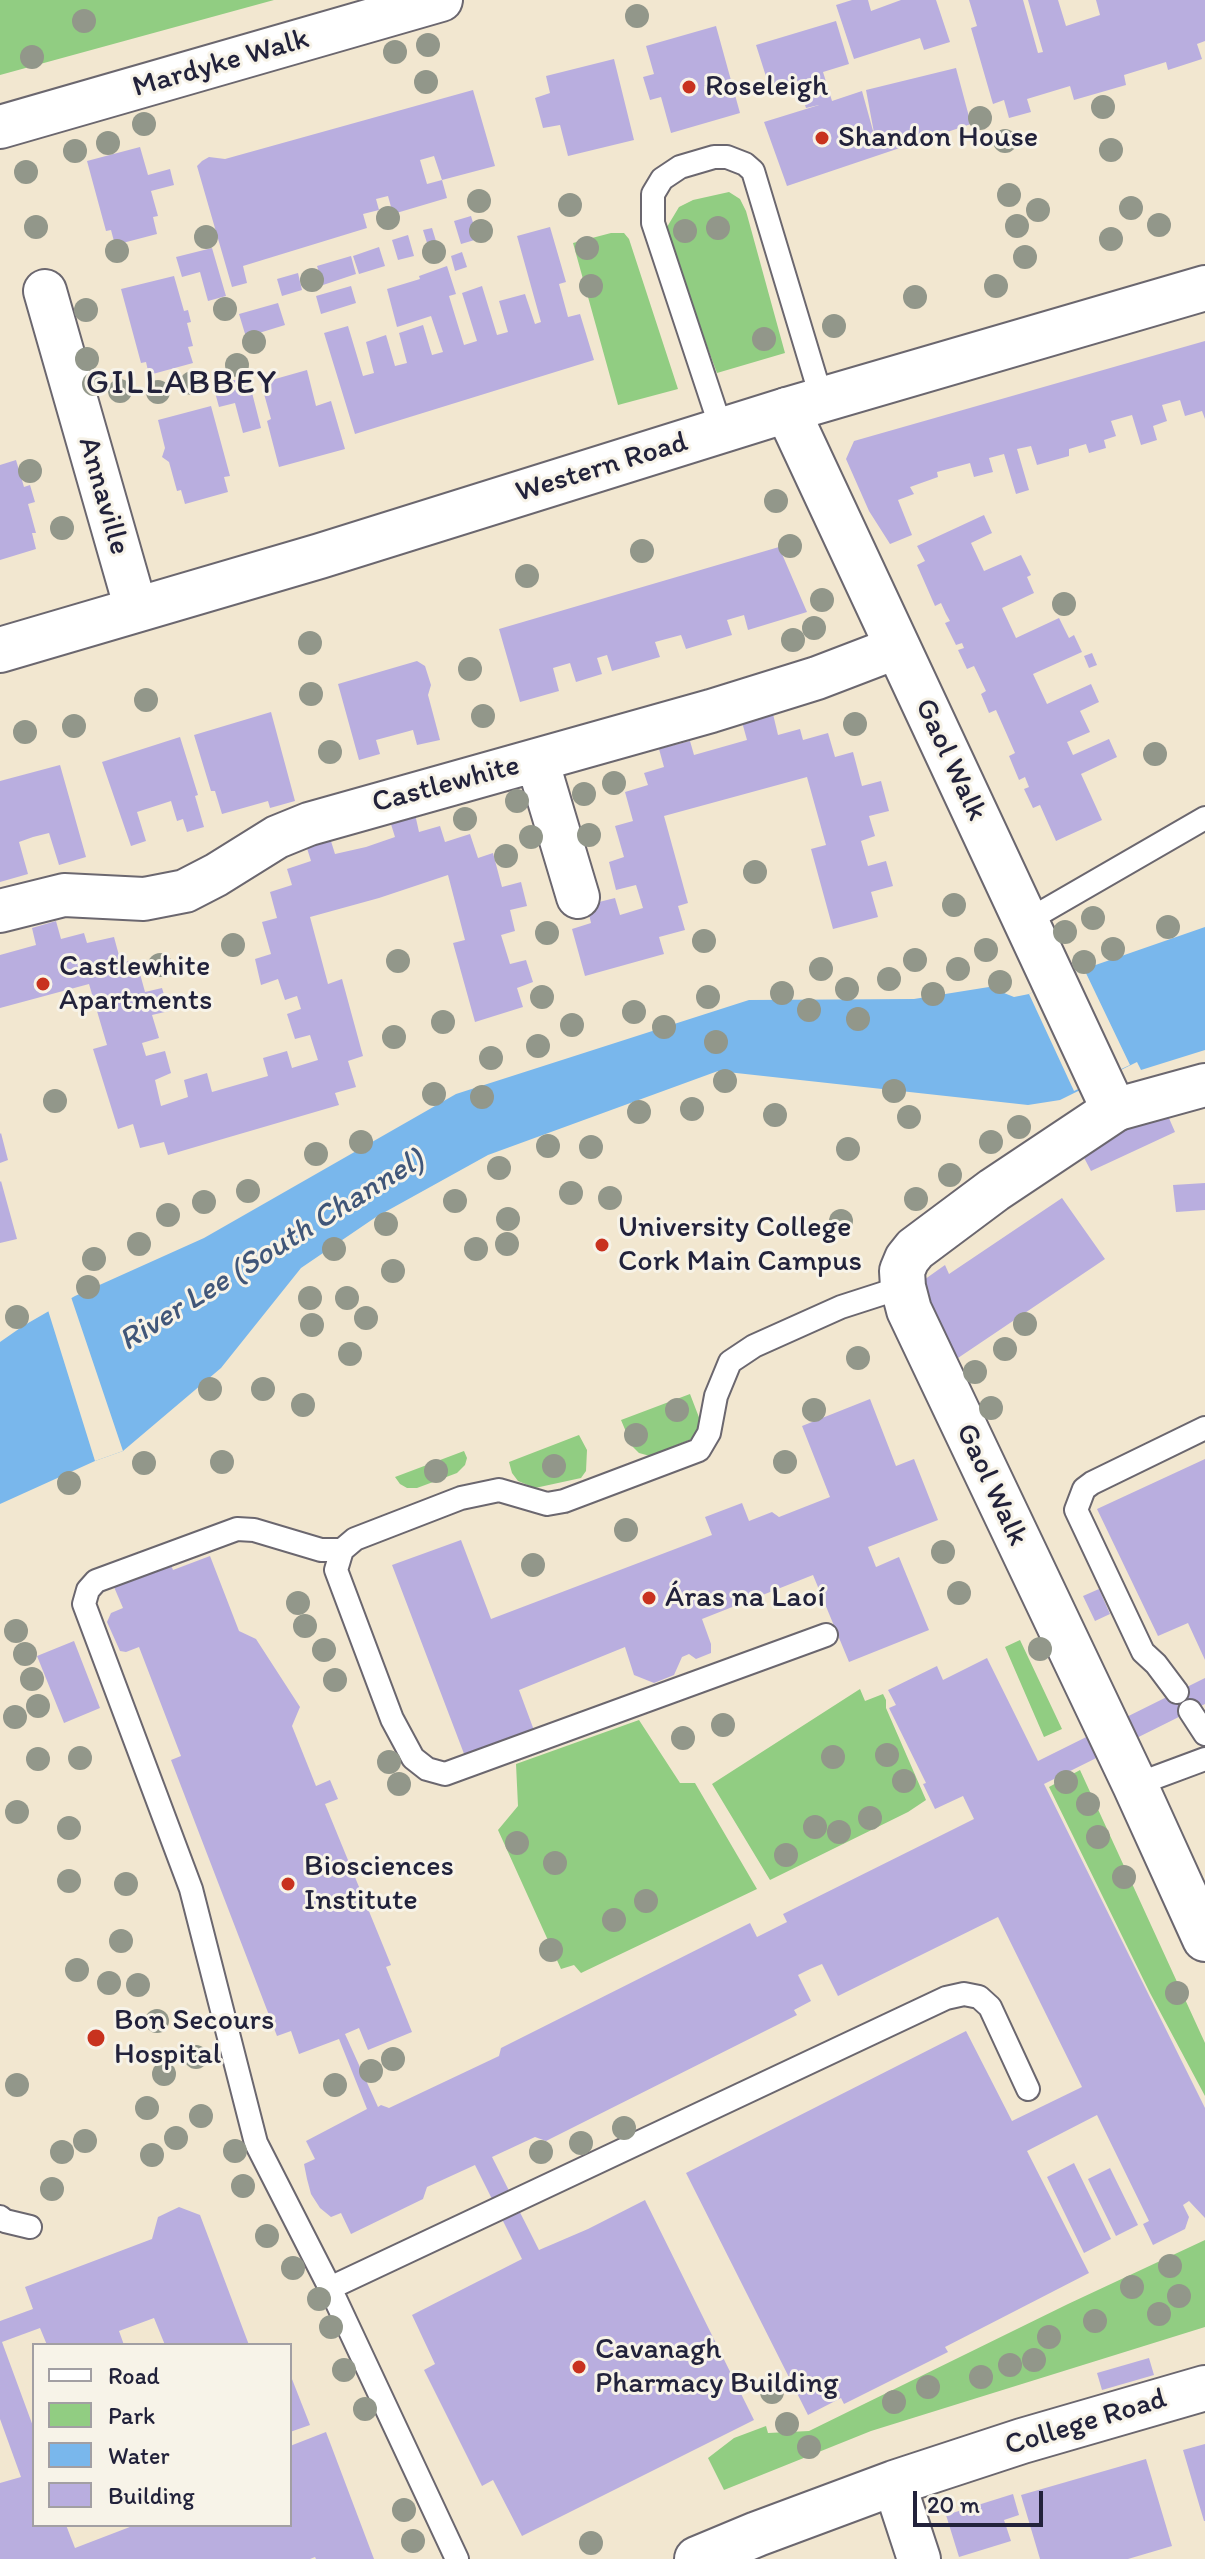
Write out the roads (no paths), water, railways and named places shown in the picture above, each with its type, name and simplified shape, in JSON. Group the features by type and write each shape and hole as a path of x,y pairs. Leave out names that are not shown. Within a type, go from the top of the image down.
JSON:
{"main road":[{"name":"Western Road","path":"0,650 320,556 804,405 1205,288"},
{"name":"Gaol Walk","path":"804,405 898,647 1107,1095"},
{"path":"903,1287 902,1271 915,1249 994,1190 1107,1095"},
{"name":"Gaol Walk","path":"903,1287 909,1310 1205,1939"},
{"name":"College Road","path":"697,2559 894,2483 1022,2441 1205,2388"}],"street":[{"name":"Mardyke Walk","path":"0,127 441,0"},
{"name":"Annaville","path":"45,291 136,609"},
{"name":"Castlewhite","path":"0,911 64,895 144,899 185,891 277,837 309,824 817,678 898,647"},
{"path":"537,760 578,897"},
{"path":"1107,1095 1205,1085"},
{"path":"894,2483 919,2559"}],"lane":[{"path":"722,431 653,223 653,194 662,179 680,167 714,157 727,157 753,171 804,405"},
{"path":"1025,922 1205,818"},
{"path":"826,1635 445,1774 427,1769 413,1758 392,1719 336,1570 342,1550 355,1539 461,1498 499,1490 547,1504 564,1501 699,1450 709,1433 716,1396 730,1362 754,1346 841,1307 903,1287"},
{"path":"1177,1692 1143,1652 1076,1510 1084,1489 1092,1483 1205,1428"},
{"path":"342,1550 321,1550 254,1530 237,1529 96,1581 88,1590 84,1604 191,1889 256,2143 330,2288 457,2559"},
{"path":"1190,1711 1205,1734"},
{"path":"1135,1785 1205,1759"},
{"path":"330,2288 946,1998 964,1994 979,1997 990,2007 1028,2089"},
{"path":"0,2217 30,2227"}],"water":[{"name":"River Lee (South Channel)","path":"1205,927 1205,1050 1141,1070 1137,1062 1060,1100 1028,1105 718,1071 488,1155 376,1217 301,1268 221,1368 123,1451 0,1504 0,1342 75,1296 204,1238 456,1094 749,1000 914,999 989,987 1014,997"}],"place":[{"name":"Roseleigh","path":"689,87"},
{"name":"Shandon House","path":"822,138"},
{"name":"Castlewhite Apartments","path":"43,984"},
{"name":"University College Cork Main Campus","path":"602,1245"},
{"name":"Áras na Laoí","path":"649,1598"},
{"name":"Biosciences Institute","path":"288,1884"},
{"name":"Bon Secours Hospital","path":"96,2038"},
{"name":"Cavanagh Pharmacy Building","path":"579,2367"}],"district":[{"name":"GILLABBEY","path":"182,384"}]}
